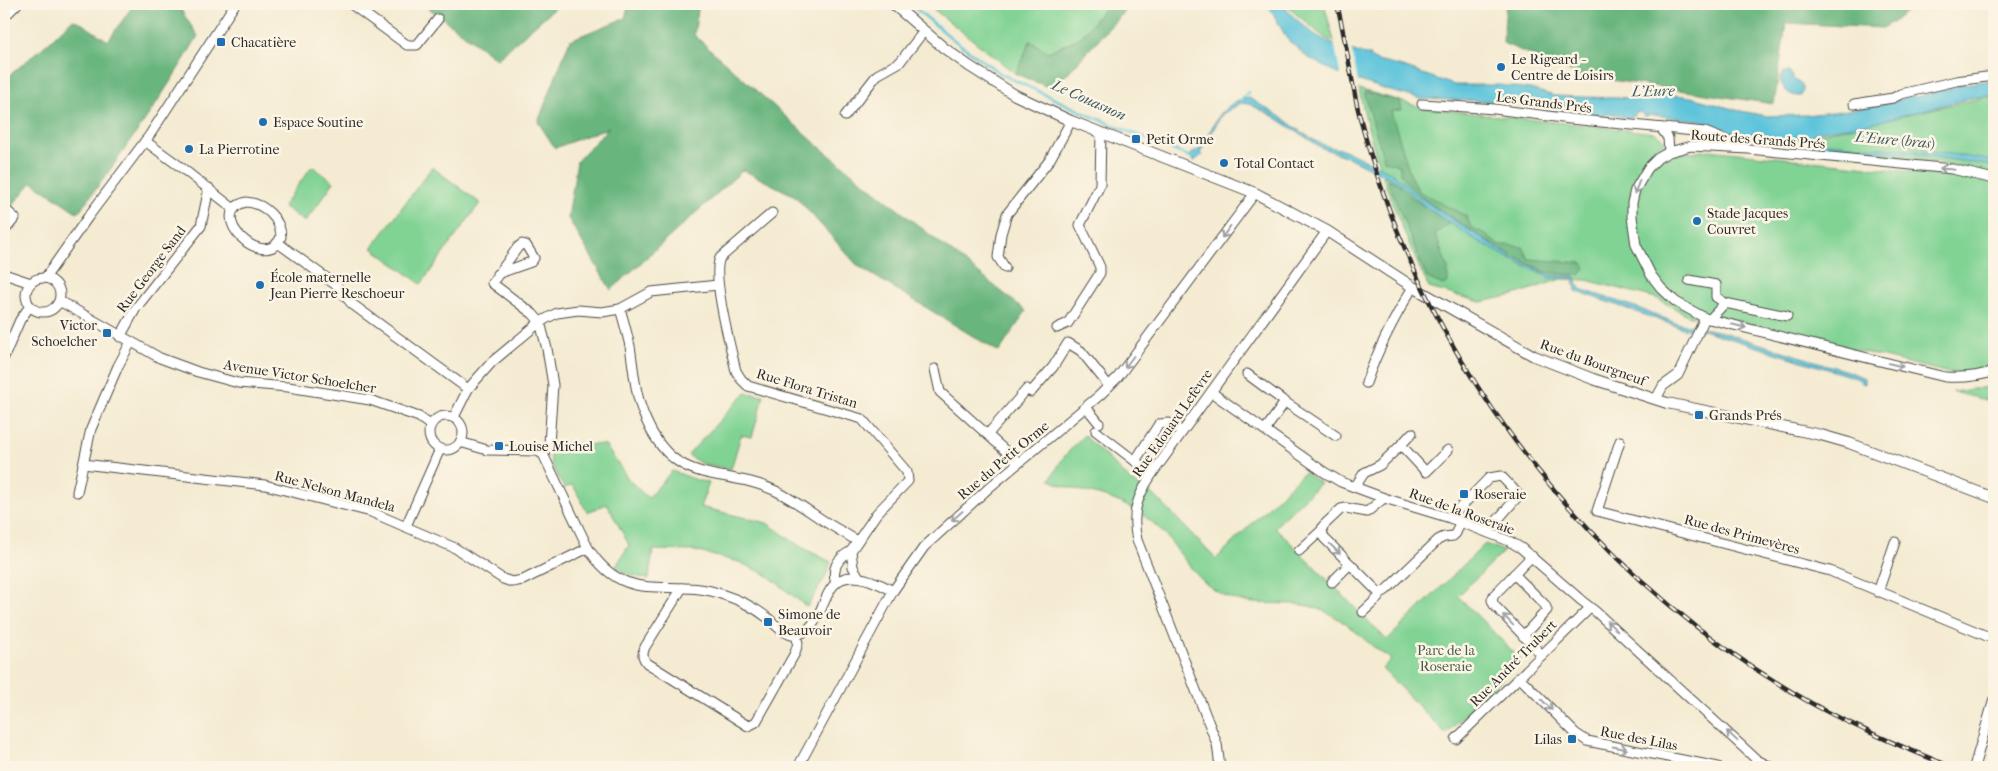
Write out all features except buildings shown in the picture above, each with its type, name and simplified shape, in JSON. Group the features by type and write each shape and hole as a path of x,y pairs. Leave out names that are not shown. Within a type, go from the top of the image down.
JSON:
{"main road":[{"name":"Rue du Bourgneuf","path":"893,4 969,66 1015,95 1071,121 1255,193 1327,231 1413,287 1534,356 1593,379 1656,399 1821,435 1849,443 1994,498"}],"street":[{"path":"4,16 17,4"},
{"path":"46,278 88,217 147,139 235,4"},
{"path":"352,4 407,45 417,44 438,19"},
{"path":"844,116 877,75 900,62 924,31"},
{"path":"1854,104 1893,98 1901,94 1956,81 1994,76"},
{"name":"Les Grands Prés","path":"1422,104 1495,109 1570,120 1705,132 1749,150"},
{"path":"1006,268 998,257 1001,234 1007,214 1049,161 1071,121"},
{"path":"1661,128 1668,138 1669,152"},
{"path":"1057,328 1068,323 1100,273 1100,267 1080,225 1100,185 1101,132"},
{"path":"147,139 234,209"},
{"name":"Route des Grands Prés","path":"1994,179 1952,169 1691,146 1669,152 1658,158 1648,168 1635,190 1632,203 1636,245 1651,276 1676,302 1708,319 1946,377 1960,378 1994,371"},
{"name":"Rue George Sand","path":"120,337 136,308 200,226 209,188"},
{"name":"Rue du Petit Orme","path":"798,767 893,591 924,548 1020,463 1086,408 1118,377 1255,193"},
{"path":"252,202 272,215 280,226 281,237 278,243 264,250 255,247 243,238 232,225 230,217 234,209 241,203 252,202"},
{"path":"4,208 15,218 6,228 4,227"},
{"name":"Rue Flora Tristan","path":"772,213 720,258 717,264 718,284 736,371 748,386 862,419 907,472 908,481 877,513 851,550 836,564 834,574 836,583"},
{"name":"Rue Edouard Lefèvre","path":"1220,767 1217,744 1135,529 1134,515 1138,501 1152,474 1327,231"},
{"path":"278,243 336,285 352,304 468,389"},
{"path":"4,274 31,283"},
{"path":"497,274 492,283 533,314 540,322 547,349 553,385 549,444 543,454"},
{"path":"4,357 28,302 27,290 31,283 40,278 51,280 58,288 60,298 50,311 44,312 34,309 28,302 16,279"},
{"path":"1689,280 1716,285 1716,297 1725,303 1787,316"},
{"path":"454,417 468,389 492,362 540,322 557,313 578,310 602,312 620,309 651,292 718,284"},
{"path":"1366,383 1374,361 1396,316 1413,287"},
{"name":"Avenue Victor Schoelcher","path":"58,303 63,303 160,358 198,372 230,380 370,400 419,417 430,425"},
{"path":"1656,399 1663,386 1678,375 1700,329 1725,303"},
{"path":"620,309 630,346 636,392 640,407 646,422 662,447 683,465 695,471 743,481 774,490 857,540"},
{"path":"77,492 91,429 118,366 131,342"},
{"path":"988,434 1027,389 1031,392 1053,367 1068,343 1080,352 1109,386"},
{"path":"936,369 940,392 1020,463"},
{"path":"1247,374 1336,436"},
{"name":"Rue de la Roseraie","path":"1211,392 1341,482 1487,532 1509,541 1532,556 1595,611 1757,760 1770,767"},
{"path":"1265,430 1285,402"},
{"path":"1086,408 1097,427 1152,474"},
{"path":"443,416 454,417 462,426 463,437 452,450 440,449 435,446 429,436 430,425 443,416"},
{"path":"1135,461 1159,424 1169,423 1182,432"},
{"path":"1356,487 1364,473 1380,465 1412,433"},
{"name":"Rue des Primevères","path":"1620,441 1597,511 1830,571 1994,639"},
{"path":"460,442 487,450 537,452 543,454 588,548 607,571 626,583 647,587 710,591 737,600 762,614 782,631 796,635 811,626 836,583 846,578 859,577 877,582 893,591"},
{"path":"1401,446 1426,472 1448,450"},
{"path":"406,526 440,449"},
{"name":"Rue Nelson Mandela","path":"83,464 265,485 371,512 455,548 503,579 512,582 524,580 588,548"},
{"path":"1450,518 1489,478 1501,476 1519,495 1487,532"},
{"path":"1299,551 1341,509 1346,508 1367,512 1384,498"},
{"path":"1364,612 1378,598 1381,592 1386,590 1438,540 1453,536 1460,522"},
{"path":"1322,530 1324,538 1378,592 1381,592"},
{"path":"1878,592 1895,542"},
{"path":"851,550 853,567 859,577"},
{"path":"1532,556 1494,595 1492,600 1494,605 1542,655"},
{"path":"1332,582 1350,564"},
{"path":"1514,574 1545,605 1547,610 1523,636"},
{"path":"682,588 645,647 642,653 643,659 748,726 756,722 795,653 797,647 796,635"},
{"name":"Rue André Trubert","path":"1456,739 1590,608"},
{"name":"Rue des Lilas","path":"1519,677 1582,739 1718,767"},
{"path":"1974,767 1994,699"}],"green space":[{"path":"134,4 181,4 182,12 198,36 141,126 78,213 32,182 11,207 4,201 4,80 72,20 78,21 108,41"},
{"path":"423,4 559,4 497,59"},
{"path":"629,4 699,4 694,35 822,149 1026,311 999,352 858,266 795,196 743,170 611,290 568,218 577,161 609,127 555,148 538,122 570,40 625,18"},
{"path":"927,4 1108,4 1081,37 1048,52 1030,41 1016,74"},
{"path":"1108,4 1131,4 1053,89 1016,74 1030,41 1048,52 1081,37"},
{"path":"1287,4 1324,4 1334,41 1326,39 1289,8"},
{"path":"1506,4 1918,4 1883,28 1786,23 1774,104 1578,75 1503,43"},
{"name":"Stade Jacques Couvret","path":"1359,89 1424,108 1656,133 1679,154 1709,150 1970,178 1994,183 1994,365 1972,372 1949,373 1720,317 1689,316 1656,298 1586,280 1561,279 1514,295 1481,302 1429,288 1407,240 1379,166"},
{"path":"1364,92 1400,101 1402,110 1391,111 1412,180 1420,192 1466,216 1471,227 1485,234 1498,245 1523,247 1529,259 1582,263 1585,268 1580,275 1546,272 1499,249 1425,200 1406,182 1400,173 1400,166 1384,160"},
{"path":"1986,97 1994,97 1994,174 1918,160 1822,152 1818,134"},
{"path":"312,166 334,182 305,222 283,206"},
{"path":"432,167 480,203 421,284 372,248"},
{"path":"1387,179 1397,183 1410,196 1449,224 1435,234 1448,269 1448,282 1443,285 1427,278"},
{"path":"1994,386 1994,402 1953,392"},
{"path":"745,393 764,395 752,437 741,435 731,469 700,463 688,455"},
{"name":"Parc de la Roseraie","path":"1084,435 1129,479 1154,495 1216,559 1304,472 1320,483 1275,527 1387,640 1485,544 1504,551 1458,596 1521,660 1446,734 1382,669 1391,659 1337,618 1327,612 1304,605 1243,602 1219,593 1191,569 1161,530 1141,514 1111,499 1070,488 1050,480 1063,458"},
{"path":"553,443 605,445 629,480 648,498 672,471 709,483 700,507 767,523 801,547 831,562 825,578 807,607 767,575 739,562 695,551 653,550 649,579 619,570 615,568 629,545 607,504 587,512 573,485 564,488 551,461 550,455"}],"water":[{"path":"1268,4 1283,4 1307,29 1330,43 1337,45 1339,53 1350,56 1348,49 1365,55 1371,55 1370,57 1377,61 1403,67 1454,85 1499,85 1530,89 1555,96 1615,98 1674,95 1691,97 1736,110 1766,116 1806,115 1894,102 1911,95 1916,97 1964,84 1994,80 1994,95 1971,98 1880,121 1817,132 1813,136 1817,142 1951,154 1994,161 1994,166 1915,154 1816,147 1807,139 1797,139 1796,137 1782,140 1764,140 1741,135 1703,121 1653,115 1645,116 1640,112 1636,112 1633,116 1627,118 1618,114 1578,115 1560,113 1515,102 1421,99 1338,74 1307,57 1287,39"},
{"path":"1784,72 1790,72 1794,80 1801,84 1803,90 1801,96 1790,94 1785,89 1780,79"},
{"path":"1249,98 1317,142 1342,149 1394,174 1417,195 1438,210 1513,258 1550,275 1575,276 1580,289 1676,323 1722,332 1853,373 1864,378 1864,384 1856,378 1703,330 1695,331 1679,327 1576,291 1574,278 1549,278 1512,260 1474,239 1428,209 1398,182 1348,157 1322,148 1273,116 1249,104 1241,103 1222,114 1200,153 1202,155 1193,162 1190,154 1197,151 1202,145 1218,117 1226,108 1236,102"}],"pier":[{"path":"1334,42 1339,43 1341,51 1347,53 1346,47 1351,47 1358,82 1341,77"}],"waterway":[{"name":"Le Couasnon","path":"910,4 954,40 1001,74 1089,115 1190,157 1197,154 1204,141"},
{"name":"Le Couasnon","path":"1240,102 1248,92"}],"railway":[{"path":"1337,4 1367,145 1389,209 1421,285 1460,358 1505,428 1556,493 1613,553 1674,609 1741,659 1811,703 1845,721 1952,767"}],"place":[{"name":"Chacatière","path":"221,42"},
{"name":"Le Rigeard - Centre de Loisirs","path":"1501,67"},
{"name":"Espace Soutine","path":"263,122"},
{"name":"Petit Orme","path":"1136,139"},
{"name":"La Pierrotine","path":"189,149"},
{"name":"Total Contact","path":"1224,163"},
{"name":"Stade Jacques Couvret","path":"1697,221"},
{"name":"École maternelle Jean Pierre Reschoeur","path":"260,285"},
{"name":"Victor Schoelcher","path":"107,333"},
{"name":"Grands Prés","path":"1699,415"},
{"name":"Louise Michel","path":"499,446"},
{"name":"Roseraie","path":"1464,494"},
{"name":"Simone de Beauvoir","path":"768,622"},
{"name":"Lilas","path":"1572,739"}],"water label":[{"name":"L'Eure","path":"1653,91"},
{"name":"L'Eure (bras)","path":"1895,140"}]}
